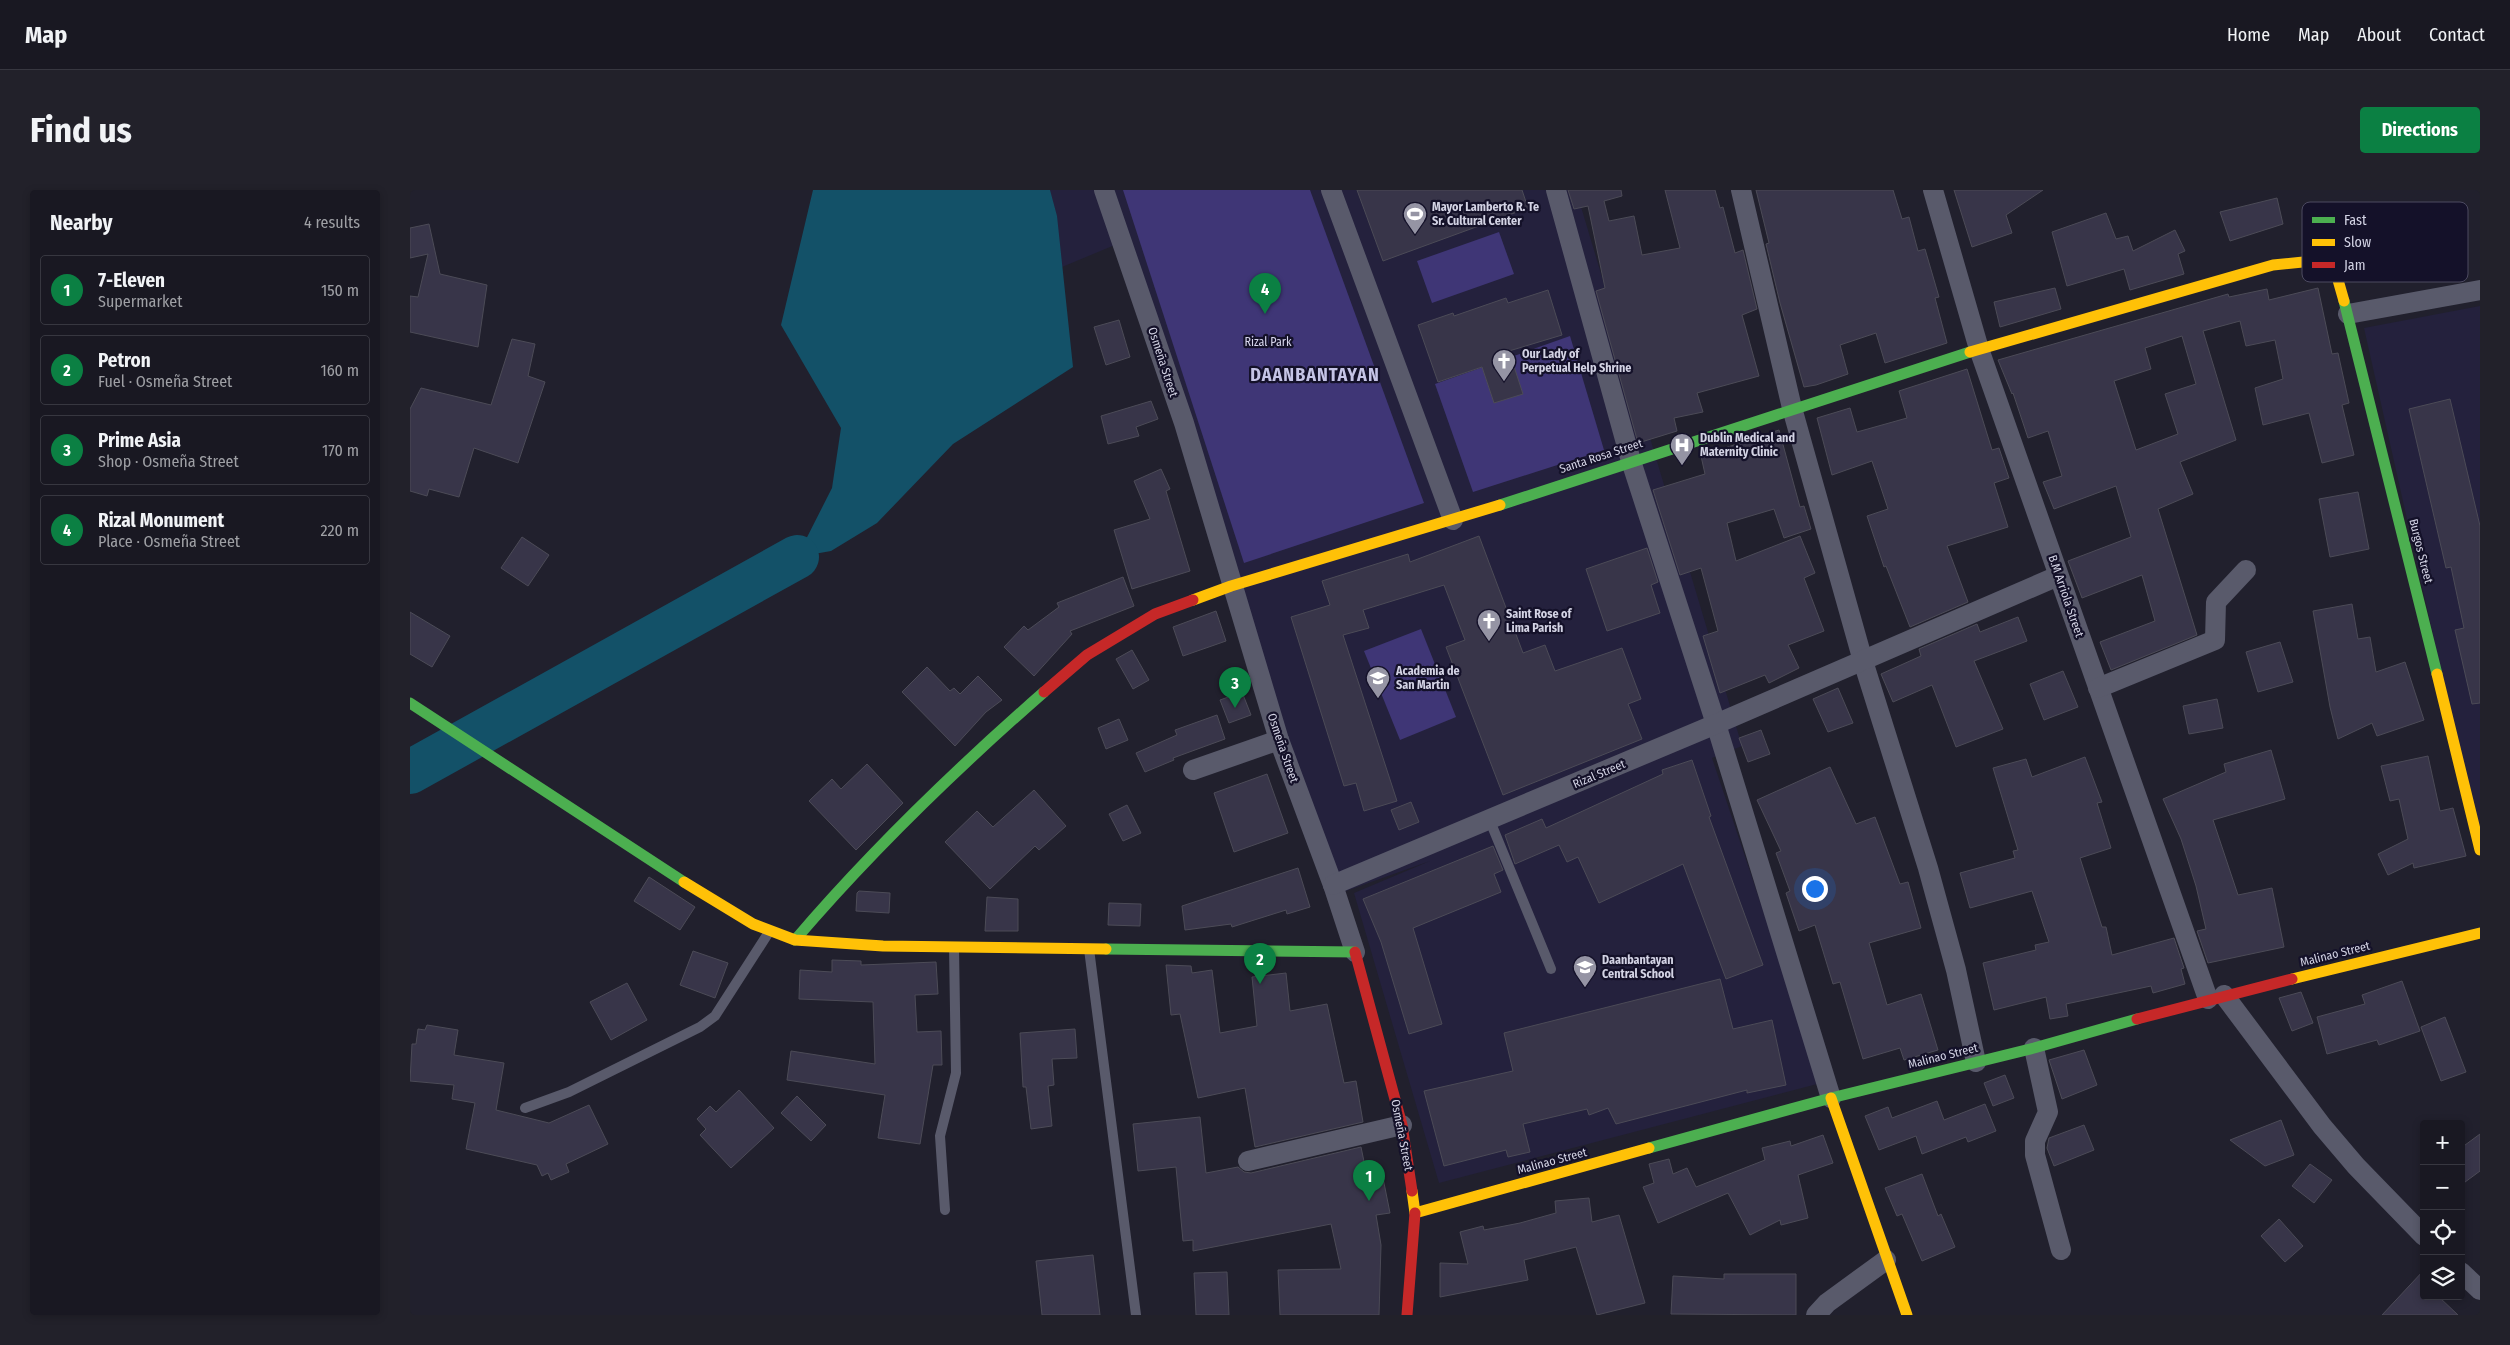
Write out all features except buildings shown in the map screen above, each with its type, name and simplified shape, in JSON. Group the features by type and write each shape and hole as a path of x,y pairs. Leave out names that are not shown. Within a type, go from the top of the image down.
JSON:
{"street":[{"name":"Osmeña Street","path":"1104,190 1184,423 1231,586 1279,740 1333,885 1355,952 1402,1125 1415,1213 1407,1315"},
{"path":"1331,190 1453,520"},
{"path":"1556,190 1631,461 1716,724 1831,1098 1886,1260 1907,1315"},
{"path":"1741,190 1792,408 1863,661 1938,905 1956,970 1976,1062"},
{"name":"B.M Arriola Street","path":"1933,190 1979,349 2058,576 2098,688 2216,997 2344,1153 2420,1232"},
{"name":"Santa Rosa Street","path":"795,940 837,891 972,755 1087,655 1155,614 1231,586 1453,520 1792,408 1979,349 2273,265 2302,262"},
{"name":"Burgos Street","path":"2339,282 2480,850"},
{"path":"2348,314 2480,290"},
{"path":"2098,688 2216,640 2216,602 2246,570"},
{"name":"Rizal Street","path":"1333,885 1716,724 2058,576"},
{"path":"413,704 728,910 752,924 795,940 883,946 1355,952"},
{"path":"1193,770 1279,740"},
{"name":"Malinao Street","path":"1415,1213 1831,1098 2034,1048 2216,997 2480,933"},
{"path":"2034,1048 2048,1112 2035,1141 2035,1155 2061,1250"},
{"path":"1248,1161 1402,1125"},
{"path":"1816,1315 1827,1303 1886,1260"},
{"path":"2465,1276 2480,1290"}],"lane":[{"path":"1490,820 1551,969"},
{"path":"525,1108 569,1092 708,1022 715,1016 770,930"},
{"path":"945,1210 940,1136 956,1073 954,946"},
{"path":"1088,948 1136,1315"}],"shaded area":[{"path":"1047,190 1576,190 1742,746 1712,758 1821,1083 1439,1183 1354,893 1430,861 1329,897 1122,242 1062,267"},
{"path":"2480,306 2480,843 2364,328"}],"green space":[{"name":"Rizal Park","path":"1123,190 1310,190 1424,503 1244,563"},
{"path":"1499,232 1514,274 1432,303 1417,261"},
{"path":"1570,336 1604,450 1473,492 1435,384"},
{"path":"1421,629 1456,717 1400,740 1364,651"}],"water":[{"path":"813,190 1050,190 1057,216 1073,367 953,444 877,523 831,551 797,557 832,488 841,428 781,325"}],"waterway":[{"path":"410,772 797,557"}],"traffic: fast":[{"path":"2344,301 2437,674"},
{"path":"1500,505 1970,352"},
{"path":"795,940 915,811 1044,692"},
{"path":"410,703 684,882"},
{"path":"1106,949 1355,952"},
{"path":"1649,1148 1831,1098 2034,1048 2137,1019"}],"traffic: slow":[{"path":"1970,352 2273,265 2302,262"},
{"path":"2339,282 2344,301"},
{"path":"1193,600 1231,586 1500,505"},
{"path":"2437,674 2480,850"},
{"path":"684,882 753,924 795,940 883,946 1106,949"},
{"path":"2292,979 2480,933"},
{"path":"1831,1098 1907,1315"},
{"path":"1412,1191 1415,1213 1649,1148"}],"traffic: jam":[{"path":"1044,692 1087,655 1155,614 1193,600"},
{"path":"1355,952 1402,1125 1412,1191"},
{"path":"2137,1019 2292,979"},
{"path":"1407,1315 1415,1213"}],"place":[{"name":"Mayor Lamberto R. Te Sr. Cultural Center","path":"1415,235"},
{"name":"Rizal Monument","path":"1265,314"},
{"name":"Our Lady of Perpetual Help Shrine","path":"1504,382"},
{"name":"Dublin Medical and Maternity Clinic","path":"1682,466"},
{"name":"Saint Rose of Lima Parish","path":"1489,642"},
{"name":"Academia de San Martin","path":"1378,699"},
{"name":"Prime Asia","path":"1235,708"},
{"name":"Petron","path":"1260,984"},
{"name":"Daanbantayan Central School","path":"1585,988"},
{"name":"7-Eleven","path":"1369,1201"}],"district":[{"name":"DAANBANTAYAN","path":"1315,375"}]}
